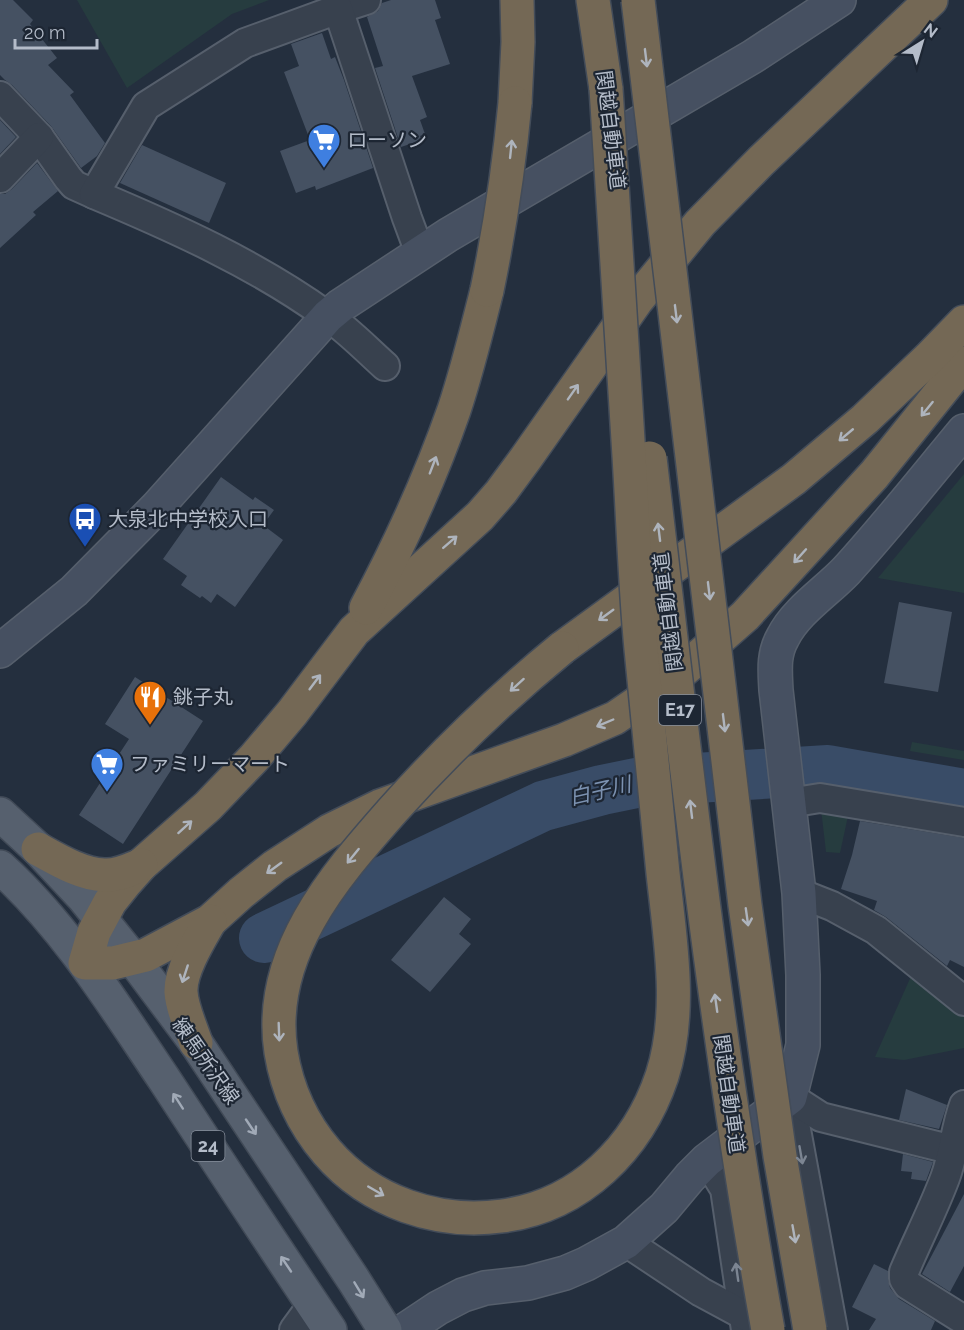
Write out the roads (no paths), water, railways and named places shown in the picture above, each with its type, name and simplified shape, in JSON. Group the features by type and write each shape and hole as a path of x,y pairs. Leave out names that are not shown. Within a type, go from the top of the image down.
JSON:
{"highway":[{"path":"517,0 518,42 515,103 500,228 487,290 454,409 433,467 410,520 354,631 292,713 254,758 208,806 141,865 110,902 94,932 85,963 113,963 146,955 210,921 241,892 275,866 329,831 380,806 564,740 615,718 680,674 745,616 874,475 964,363"},
{"name":"関越自動車道","path":"593,0 606,89 703,907 740,1168 752,1325"},
{"name":"E17","path":"638,0 745,905 780,1156 810,1330"},
{"path":"354,631 480,516 526,458 636,300 700,223 761,161 931,0"},
{"path":"606,89 641,645 672,963 672,1021 669,1049 659,1083 642,1122 627,1143 594,1177 554,1202 533,1210 486,1218 440,1216 393,1201 372,1189 339,1164 316,1138 301,1114 291,1090 283,1066 279,1041 278,1013 288,965 312,914 330,887 362,845 406,795 509,693 562,648 794,479 865,419 964,322"},
{"path":"38,849 74,867 105,875 122,873 141,865"},
{"path":"196,1043 183,1004 182,980 195,946 210,921"}],"main road":[{"name":"練馬所沢線","path":"0,814 38,849 79,893 133,959 196,1043 385,1330"},
{"name":"24","path":"0,867 53,923 85,963 128,1025 312,1321"}],"street":[{"path":"94,194 146,106 245,43 366,0"},
{"path":"0,651 74,591 157,507 328,316 340,306 448,235 752,57 840,0"},
{"path":"338,9 420,253"},
{"path":"0,96 39,137 74,185 150,217 233,257 328,316 385,366"},
{"path":"0,178 39,137"},
{"path":"833,1330 790,1097 803,1045 803,975 799,893 776,690 775,662 782,638 794,621 845,572 964,431"},
{"path":"788,797 820,798 964,822"},
{"path":"799,893 831,906 876,930 964,1001"},
{"path":"790,1097 821,1117 953,1150"},
{"path":"405,1330 463,1295 485,1287 528,1283 565,1273 626,1242 664,1208 707,1160 790,1097"},
{"path":"964,1105 946,1177 904,1272 904,1279 908,1285 964,1320"},
{"path":"707,1160 725,1189 752,1325"},
{"path":"626,1242 752,1325 772,1330"}],"waterway":[{"name":"白子川","path":"264,938 543,806 602,790 646,781 828,770 964,794"}],"place":[{"name":"ローソン","path":"324,169"},
{"name":"大泉北中学校入口","path":"85,548"},
{"name":"銚子丸","path":"150,726"},
{"name":"ファミリーマート","path":"107,793"}]}
